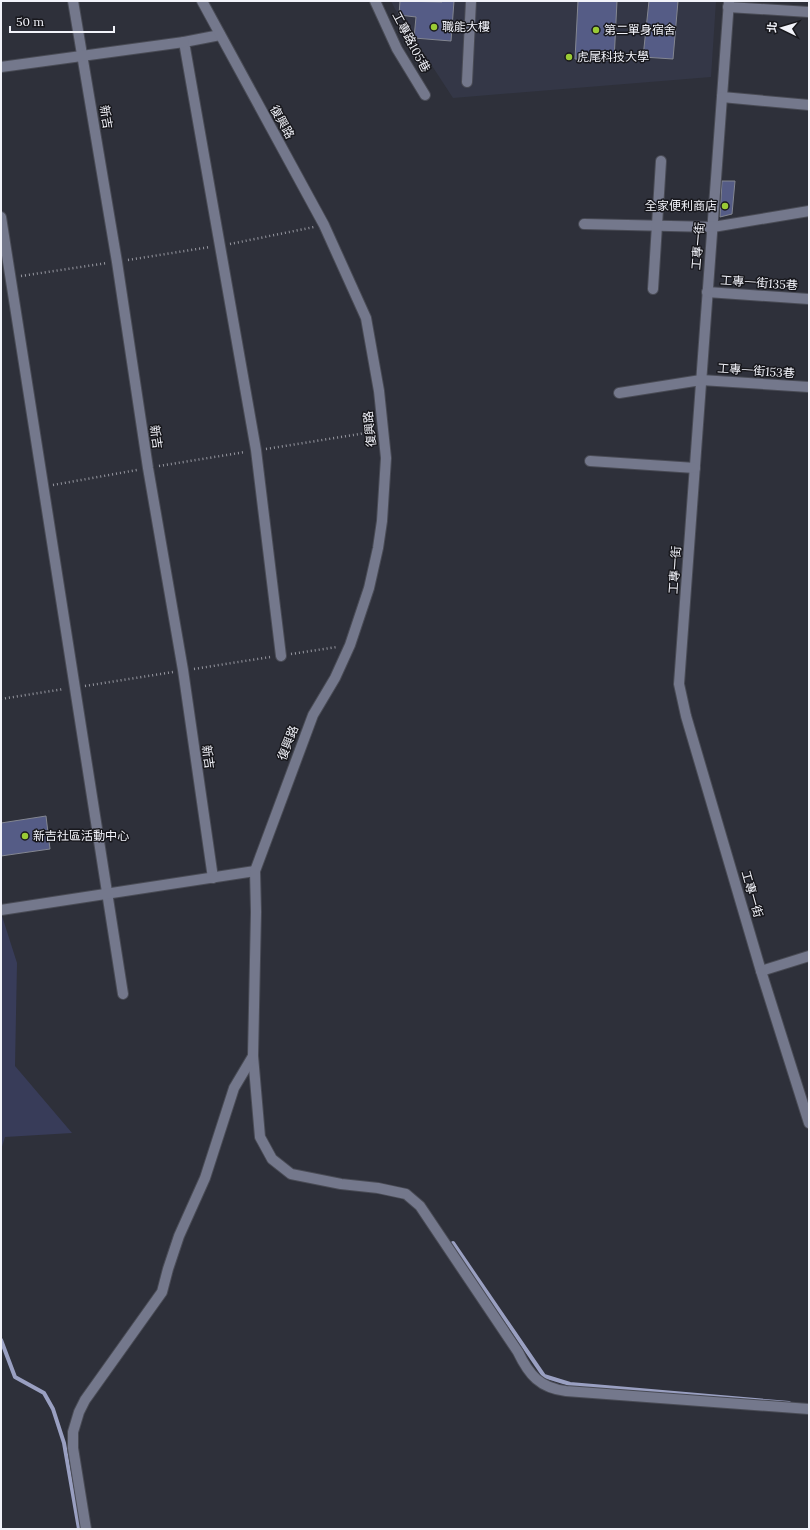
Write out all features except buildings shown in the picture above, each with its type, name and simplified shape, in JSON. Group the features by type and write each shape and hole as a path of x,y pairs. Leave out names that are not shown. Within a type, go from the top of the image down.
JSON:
{"street":[{"name":"新吉","path":"73,1 118,262 148,468 183,670 212,878"},
{"name":"復興路","path":"202,1 324,225 366,318 379,391 386,458 382,521 378,548 369,588 347,652 335,678 313,715 255,872"},
{"name":"工專路105巷","path":"375,1 397,49 425,94"},
{"path":"467,82 471,1"},
{"path":"729,4 809,12"},
{"name":"工專一街","path":"729,4 679,684 686,716 761,971 809,1123"},
{"path":"1,67 184,42 220,35"},
{"path":"184,42 256,450 281,656"},
{"path":"722,97 809,105"},
{"path":"653,289 661,161"},
{"path":"584,224 713,227 809,211"},
{"path":"1,217 123,994"},
{"name":"工專一街135巷","path":"707,292 809,299"},
{"name":"工專一街153巷","path":"619,393 701,380 809,387"},
{"path":"590,461 695,468"},
{"path":"1,910 255,872 256,912 253,1056 260,1137 272,1159 291,1174 406,1194 420,1206 518,1352 524,1364 542,1384 554,1390 809,1408"},
{"path":"761,971 809,956"},
{"path":"86,1529 73,1448 73,1432 79,1412 85,1400 162,1292 179,1236 205,1178 234,1088 253,1056"}],"path":[{"path":"11,277 220,246 324,225"},
{"path":"43,486 256,450 384,431"}],"shaded area":[{"name":"虎尾科技大學","path":"391,1 716,1 711,77 453,98"},
{"path":"1,916 17,963 15,1066 72,1133 5,1137 1,1150"}],"waterway":[{"path":"453,1243 544,1376 570,1384 789,1403"},
{"path":"1,1340 15,1377 44,1393 53,1409 64,1443 79,1529"}],"place":[{"name":"職能大樓","path":"434,27"},
{"name":"第二單身宿舍","path":"596,30"},
{"name":"虎尾科技大學","path":"569,57"},
{"name":"全家便利商店","path":"725,206"},
{"name":"新吉社區活動中心","path":"25,836"}]}
